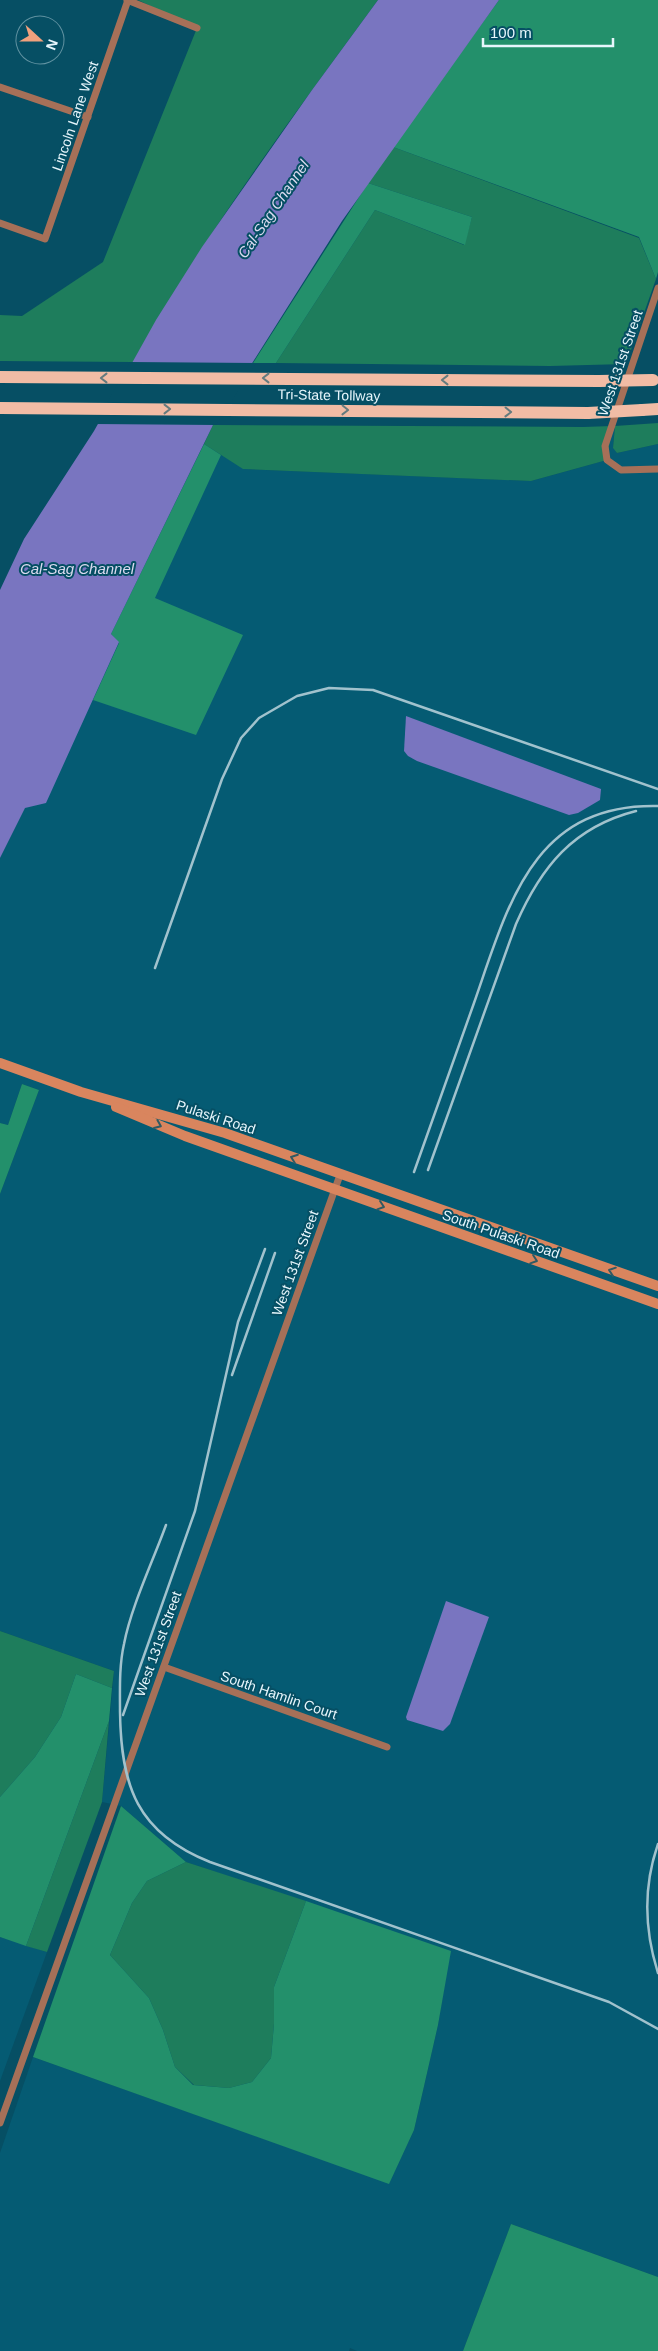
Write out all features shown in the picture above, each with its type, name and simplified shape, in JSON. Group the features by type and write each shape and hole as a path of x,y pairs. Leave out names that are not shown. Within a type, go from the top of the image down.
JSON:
{"highway":[{"name":"Tri-State Tollway","path":"0,377 656,380"},
{"name":"Tri-State Tollway","path":"0,408 296,409 588,413 658,409"}],"main road":[{"name":"Pulaski Road","path":"0,1063 81,1092 185,1136 335,1190"},
{"name":"Pulaski Road","path":"81,1092 191,1122 340,1175"},
{"name":"South Pulaski Road","path":"340,1175 658,1286"},
{"name":"South Pulaski Road","path":"335,1190 658,1304"}],"street":[{"path":"127,0 197,28"},
{"name":"Lincoln Lane West","path":"0,223 45,239 127,0"},
{"path":"0,87 88,118"},
{"name":"West 131st Street","path":"658,288 605,446 607,460 621,470 658,469"},
{"name":"West 131st Street","path":"0,2123 340,1175"},
{"name":"South Hamlin Court","path":"164,1667 387,1747"}],"shaded area":[{"path":"615,426 613,447 617,453 658,444 658,2277 511,2224 463,2351 357,2351 350,2348 349,2351 0,2351 0,2153 33,2057 389,2183 414,2130 438,2025 450,1952 186,1862 121,1806 102,1802 114,1671 0,1631 0,1194 39,1090 22,1084 8,1125 0,1123 0,858 204,444 244,469 531,481 607,460 605,446"},
{"path":"0,1937 47,1952 0,2081"}],"green space":[{"path":"138,0 378,0 281,132 219,222 160,315 133,362 0,361 0,315 22,316 103,262 197,28"},
{"path":"499,0 658,0 658,272 656,279 639,237 393,147"},
{"path":"393,147 639,238 656,279 626,364 550,366 276,363 375,210 464,245 472,217 368,183"},
{"path":"368,183 472,217 465,245 375,210 276,363 253,363"},
{"path":"658,423 658,444 617,453 613,448 615,426"},
{"path":"213,425 612,426 607,460 531,481 243,469 204,444"},
{"path":"204,444 221,455 155,598 243,635 196,735 93,700 119,643 111,634"},
{"path":"22,1084 39,1090 0,1194 0,1123 8,1125"},
{"path":"0,1631 114,1671 112,1688 76,1674 61,1717 35,1757 0,1797"},
{"path":"76,1674 112,1688 109,1721 26,1946 0,1937 0,1797 35,1757 61,1717"},
{"path":"109,1721 102,1802 47,1952 26,1946"},
{"path":"121,1806 186,1862 147,1881 132,1903 110,1955 149,1998 163,2030 175,2067 193,2085 229,2088 252,2082 271,2058 274,2024 274,1987 306,1901 451,1951 438,2025 414,2130 389,2184 33,2057"},
{"path":"186,1862 306,1901 274,1987 274,2024 271,2058 252,2082 229,2088 194,2085 175,2067 163,2030 149,1998 110,1955 132,1903 147,1881"},
{"path":"511,2224 658,2277 658,2351 463,2351"}],"water":[{"name":"Cal-Sag Channel","path":"378,0 499,0 342,221 213,425 111,634 119,642 46,803 25,808 0,858 0,590 24,539 94,431 156,320 202,247 312,90"},
{"path":"406,716 601,789 600,800 578,813 569,815 417,761 408,756 404,751"},
{"path":"446,1601 489,1617 450,1724 443,1731 407,1720 406,1717"}],"pier":[{"path":"130,362 256,363 216,425 95,424"}],"railway":[{"path":"155,968 222,779 241,738 259,718 297,696 329,688 373,690 658,789"},
{"path":"414,1172 499,931 514,897 532,867 553,841 581,822 615,810 658,806"},
{"path":"428,1170 516,924 536,885 548,867 577,839 594,827 636,811"},
{"path":"123,1715 195,1511 238,1322 265,1249"},
{"path":"232,1375 275,1253"},
{"path":"166,1525 127,1630 122,1652 120,1712 124,1763 130,1784 138,1804 165,1837 185,1850 210,1862 609,2002 658,2029"},
{"path":"658,1844 650,1876 647,1908 650,1940 658,1973"}]}
